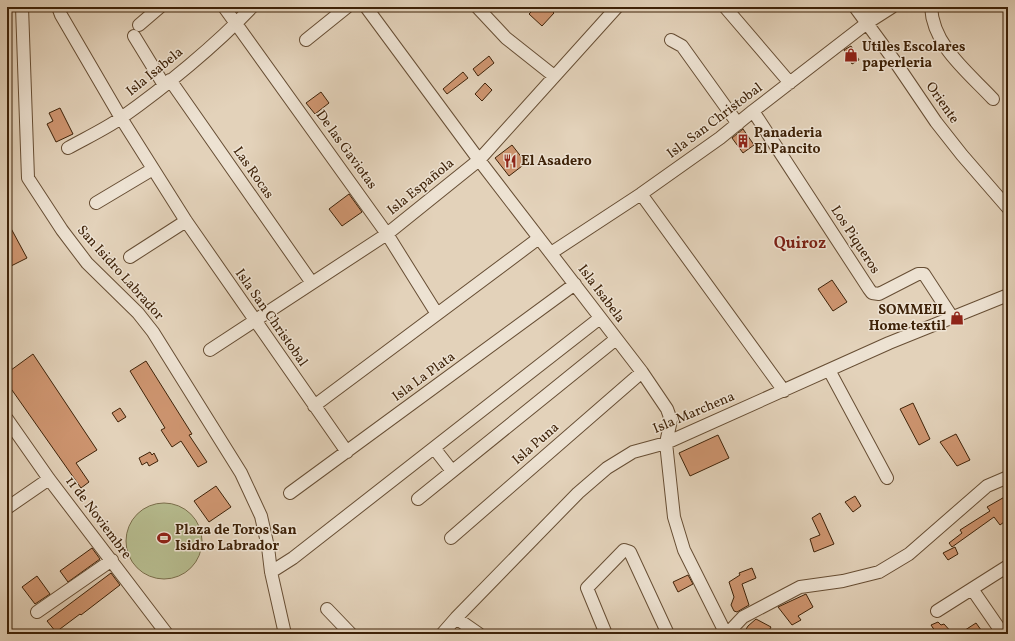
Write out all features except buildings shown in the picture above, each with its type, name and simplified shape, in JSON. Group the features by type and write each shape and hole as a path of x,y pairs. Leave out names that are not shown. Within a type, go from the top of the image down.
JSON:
{"street":[{"name":"San Isidro Labrador","path":"22,7 28,178 62,230 88,263 138,313 152,332 241,473 261,516 268,547 271,572 285,634"},
{"name":"Las Rocas","path":"160,7 136,30 167,82 312,283"},
{"name":"De las Gaviotas","path":"224,7 387,234 437,314"},
{"name":"Isla Isabela","path":"68,148 121,118 167,82 236,24 252,7"},
{"path":"306,40 347,7"},
{"name":"Isla Isabela","path":"366,7 479,160 642,372 668,409 671,420 666,443 674,517 679,537 726,634"},
{"path":"477,7 506,38 554,76"},
{"name":"Isla Española","path":"210,350 387,234 479,160 616,7"},
{"path":"724,7 790,83"},
{"name":"Oriente","path":"855,7 936,122 962,155 1008,208"},
{"path":"867,23 869,7"},
{"name":"Isla San Christobal","path":"551,253 686,163 867,23 892,7"},
{"path":"931,7 936,32 952,56 993,99"},
{"name":"Isla San Christobal","path":"63,10 121,118 186,221 254,321 347,452"},
{"path":"672,40 682,46 738,124"},
{"name":"Los Piqueros","path":"753,110 872,294 879,294 918,274 924,274 952,317"},
{"path":"96,203 154,169"},
{"path":"641,194 784,391"},
{"path":"130,257 186,221"},
{"path":"314,406 539,238"},
{"name":"Isla La Plata","path":"290,493 575,284"},
{"name":"Isla Marchena","path":"442,634 578,493 607,468 633,452 666,443 829,370 952,317 1008,295"},
{"path":"271,572 294,558 600,318"},
{"path":"418,499 616,339"},
{"path":"829,370 887,478"},
{"name":"Isla Puna","path":"451,538 642,372"},
{"name":"11 de Noviembre","path":"7,419 49,478 167,634"},
{"path":"434,448 452,472"},
{"path":"726,634 743,617 800,587 843,581 879,572 909,554 987,486 1008,477"},
{"path":"7,508 49,478"},
{"path":"606,634 587,588 624,550 627,550 630,552 668,634"},
{"path":"37,612 112,560"},
{"path":"937,611 1008,566"},
{"path":"972,589 1003,634"},
{"path":"327,609 351,634"},
{"path":"456,618 479,634"}],"green space":[{"name":"Plaza de Toros San Isidro Labrador","path":"157,503 171,503 185,509 196,520 202,534 202,548 199,556 191,568 185,573 171,579 157,579 143,573 132,562 126,548 126,534 132,520 143,509"}],"place":[{"name":"Utiles Escolares paperleria","path":"851,55"},
{"name":"Panaderia El Pancito","path":"743,141"},
{"name":"El Asadero","path":"510,161"},
{"name":"SOMMEIL Home textil","path":"957,318"},
{"name":"Plaza de Toros San Isidro Labrador","path":"164,538"}],"district":[{"name":"Quiroz","path":"800,244"}]}
